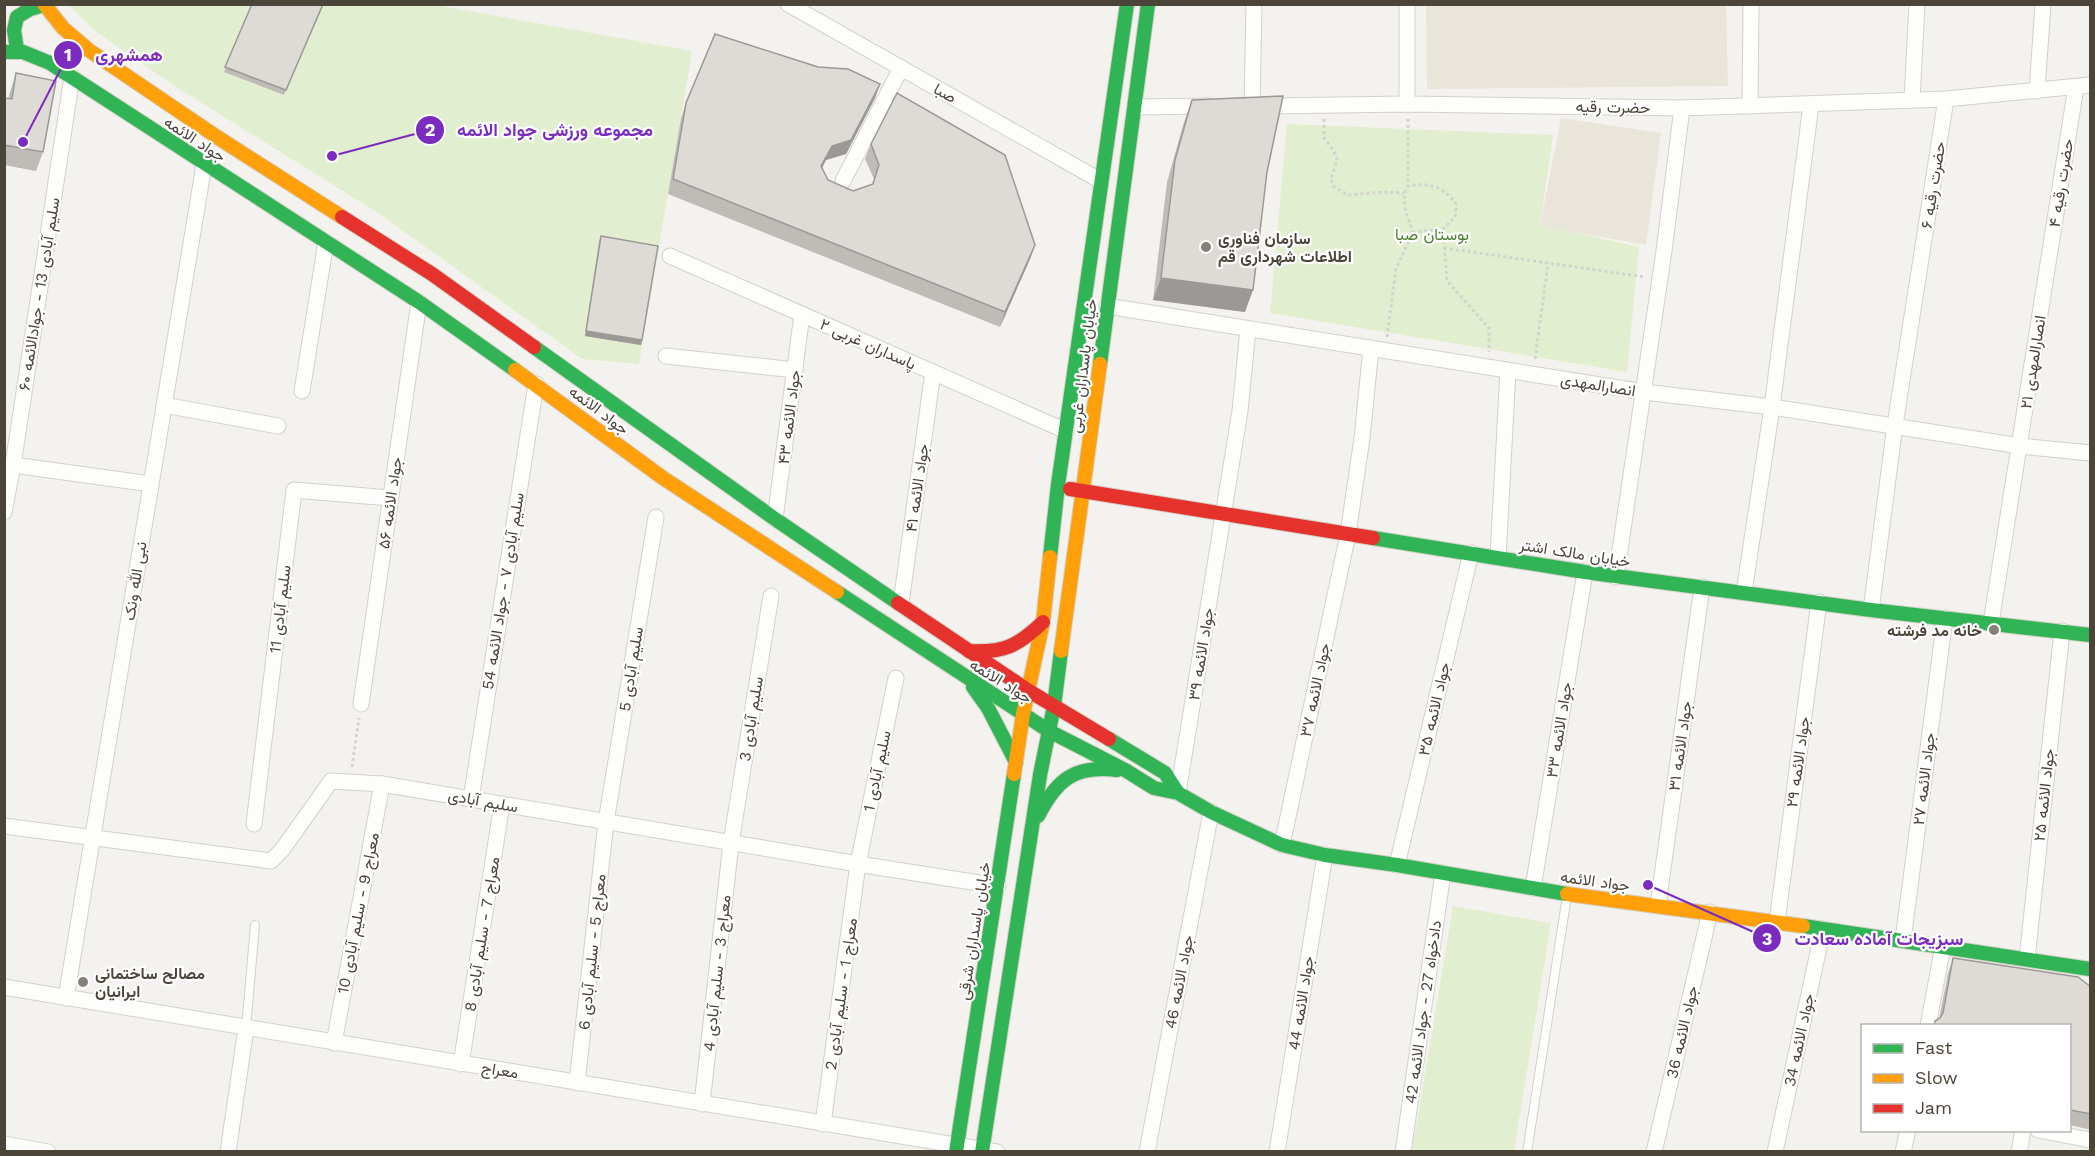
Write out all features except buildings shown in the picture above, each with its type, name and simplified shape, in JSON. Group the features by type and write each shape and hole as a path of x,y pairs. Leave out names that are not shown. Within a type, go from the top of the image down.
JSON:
{"street":[{"name":"صبا","path":"788,4 1101,181"},
{"name":"خیابان پاسداران غربی","path":"1023,714 1043,622 1058,485 1127,4"},
{"name":"خیابان پاسداران غربی","path":"1050,731 1148,4"},
{"path":"1240,106 1254,4"},
{"path":"1407,4 1407,104"},
{"path":"1750,105 1751,4"},
{"path":"1912,100 1917,4"},
{"path":"2037,91 2043,4"},
{"path":"10,51 17,17 30,9 44,5"},
{"name":"جواد الائمه","path":"44,5 63,28 90,51 217,137 432,274 776,519 1029,691 1165,773 1178,793"},
{"name":"جواد الائمه","path":"10,51 30,53 72,77 204,165 419,302 536,384 663,478 967,679 1050,731 1125,770 1154,788 1178,793 1211,812 1282,845 1325,855 1567,894 1823,928 2091,969"},
{"path":"843,181 901,68"},
{"name":"سلیم آبادی 13 - جوادالائمه ۶۰","path":"4,512 72,77"},
{"name":"حضرت رقیه","path":"1135,107 1407,104 1682,108 1946,99 2083,86"},
{"name":"حضرت رقیه ۴","path":"2046,279 2083,86"},
{"name":"حضرت رقیه ۶","path":"1871,610 1895,425 1946,99"},
{"path":"1744,592 1772,406 1810,105"},
{"path":"1616,577 1664,251 1682,108"},
{"name":"نبی الله ونک","path":"66,998 204,165"},
{"path":"302,391 326,242"},
{"name":"پاسداران غربی ۲","path":"670,256 1066,431"},
{"name":"انصارالمهدی ۲۱","path":"1991,623 2046,279"},
{"name":"جواد الائمه ۵۶","path":"361,704 419,302"},
{"name":"انصارالمهدی","path":"1107,306 1644,392 1772,406 2020,446 2091,453"},
{"name":"جواد الائمه ۴۳","path":"776,519 802,314"},
{"name":"جواد الائمه ۳۹","path":"1178,793 1225,515 1240,411 1248,329"},
{"name":"جواد الائمه ۳۷","path":"1282,845 1348,534 1378,350"},
{"path":"666,356 795,370"},
{"path":"1498,556 1508,371"},
{"name":"جواد الائمه ۴۱","path":"901,603 933,372"},
{"name":"سلیم آبادی ۷ - جواد الائمه 54","path":"471,799 536,384"},
{"path":"164,405 278,426"},
{"path":"13,465 151,484"},
{"name":"خیابان مالک اشتر","path":"1058,485 1083,492 1498,556 1616,577 1871,610 2091,635"},
{"name":"سلیم آبادی 11","path":"254,824 294,490 390,498"},
{"name":"سلیم آبادی 5","path":"606,822 656,517"},
{"name":"جواد الائمه ۳۵","path":"1397,865 1471,553"},
{"name":"جواد الائمه ۳۳","path":"1533,888 1585,572"},
{"name":"جواد الائمه ۳۱","path":"1658,905 1702,587"},
{"name":"سلیم آبادی 3","path":"731,843 771,596"},
{"name":"جواد الائمه ۲۹","path":"1777,922 1819,602"},
{"name":"جواد الائمه ۲۷","path":"1903,940 1945,618"},
{"path":"968,650 992,653 1005,650 1022,642 1043,622"},
{"name":"جواد الائمه ۲۵","path":"2027,959 2062,631"},
{"name":"سلیم آبادی 1","path":"858,864 896,678"},
{"path":"967,679 988,708 1016,762"},
{"name":"خیابان پاسداران شرقی","path":"957,1148 1023,714"},
{"path":"987,1151 1032,830 1050,731"},
{"path":"1032,830 1042,808 1060,782 1076,772 1090,768 1125,770"},
{"name":"سلیم آبادی","path":"4,826 271,861 282,850 331,781 350,781 382,784 998,886"},
{"name":"معراج 9 - سلیم آبادی 10","path":"334,1043 382,784"},
{"name":"معراج 7 - سلیم آبادی 8","path":"461,1064 502,804"},
{"name":"جواد الائمه 46","path":"1147,1152 1211,812"},
{"name":"معراج 5 - سلیم آبادی 6","path":"577,1083 606,822"},
{"name":"معراج 3 - سلیم آبادی 4","path":"702,1104 731,843"},
{"name":"جواد الائمه 44","path":"1277,1152 1325,855"},
{"name":"معراج 1 - سلیم آبادی 2","path":"823,1124 858,864"},
{"name":"دادخواه 27 - جواد الائمه 42","path":"1403,1152 1443,873"},
{"name":"جواد الائمه 36","path":"1654,1152 1710,912"},
{"name":"جواد الائمه 34","path":"1774,1152 1823,928"},
{"path":"1928,1024 1943,946"},
{"path":"2073,966 2091,977"},
{"name":"معراج","path":"4,987 957,1148 987,1151"},
{"path":"228,1152 246,1028"},
{"path":"1903,1152 1908,1132"},
{"path":"2019,1152 2023,1132"},
{"path":"2044,1132 2091,1140"},
{"path":"4,1144 48,1152"}],"lane":[{"path":"1527,1152 1567,894"},
{"path":"246,1028 255,925"}],"path":[{"path":"1378,350 1396,269 1413,232 1403,199 1408,186 1407,104"},
{"path":"1324,105 1324,138 1334,151 1336,159 1331,179 1333,186 1348,195 1404,193"},
{"path":"1408,186 1432,185 1449,194 1456,204 1455,217 1443,229 1413,232"},
{"path":"1443,229 1447,280 1489,328 1489,368"},
{"path":"1444,248 1660,279"},
{"path":"1533,375 1548,263"},
{"path":"350,781 361,704"}],"shaded area":[{"path":"1426,5 1726,5 1728,86 1427,89"},
{"path":"1561,118 1661,133 1646,245 1540,226"}],"green space":[{"path":"68,5 436,5 692,51 639,364 582,359 378,213 181,90 122,50 94,30"},
{"name":"بوستان صبا","path":"1287,124 1553,135 1540,225 1639,247 1627,372 1270,313"},
{"path":"1453,906 1551,923 1514,1151 1412,1151"}],"traffic: fast":[{"path":"1050,557 1058,485 1127,4"},
{"path":"1100,364 1148,4"},
{"path":"17,50 14,30 17,17 30,9 44,5"},
{"path":"4,52 23,52 50,63 419,302 515,370"},
{"path":"534,347 775,519 898,603"},
{"path":"1373,538 1585,572 1871,610 2090,635"},
{"path":"837,592 1049,731 1125,770 1154,788 1178,793 1211,812 1282,845 1325,855 1567,894"},
{"path":"982,1152 1061,651"},
{"path":"973,687 988,708 1016,762"},
{"path":"1109,739 1165,773 1178,793"},
{"path":"1038,816 1052,792 1069,777 1090,770 1117,770"},
{"path":"956,1152 1014,774"},
{"path":"1803,926 2090,969"}],"traffic: slow":[{"path":"44,4 63,28 90,51 217,137 342,217"},
{"path":"1061,651 1100,364"},
{"path":"515,370 663,478 837,592"},
{"path":"1014,774 1023,714 1043,622 1050,557"},
{"path":"1567,894 1803,926"}],"traffic: jam":[{"path":"342,217 432,274 534,347"},
{"path":"1070,489 1373,538"},
{"path":"898,603 1029,691 1109,739"},
{"path":"969,651 992,651 1010,646 1026,637 1043,622"}],"place":[{"name":"همشهری","path":"23,142"},
{"name":"مجموعه ورزشی جواد الائمه","path":"332,156"},
{"name":"سازمان فناوری اطلاعات شهرداری قم","path":"1206,247"},
{"name":"خانه مد فرشته","path":"1994,630"},
{"name":"سبزیجات آماده سعادت","path":"1648,885"},
{"name":"مصالح ساختمانی ایرانیان","path":"83,982"}]}
